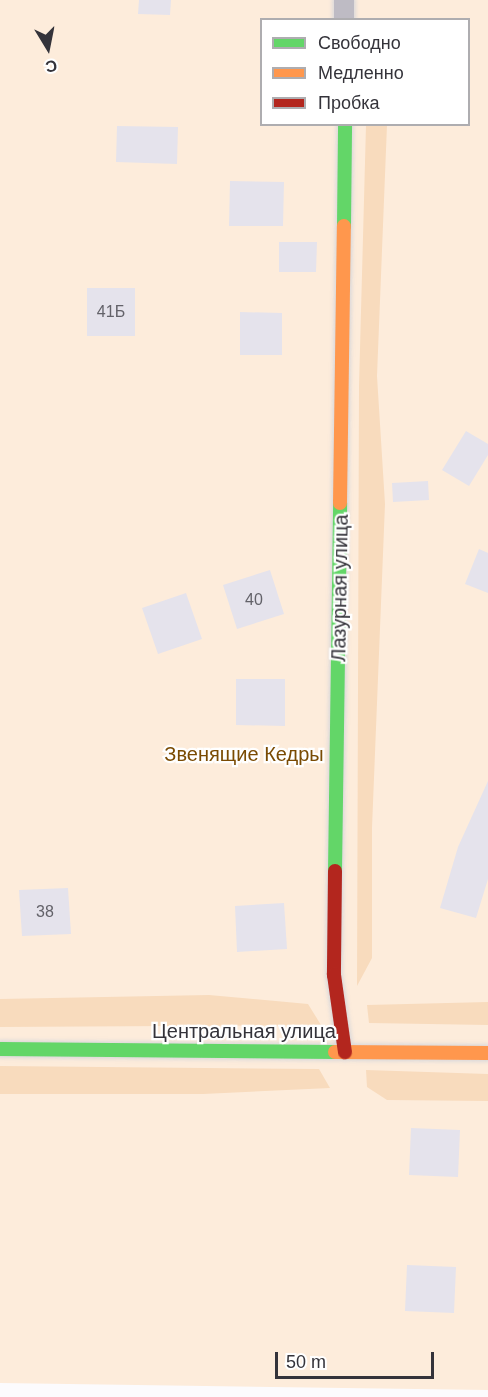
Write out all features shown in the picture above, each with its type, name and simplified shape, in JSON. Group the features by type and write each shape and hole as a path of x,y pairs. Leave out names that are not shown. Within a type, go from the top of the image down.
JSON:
{"street":[{"path":"344,0 344,18"},
{"name":"Лазурная улица","path":"345,126 334,975 345,1052"},
{"name":"Центральная улица","path":"0,1049 488,1053"}],"green space":[{"name":"Звенящие Кедры","path":"0,0 488,0 488,1390 0,1383"}],"shaded area":[{"path":"366,126 387,126 377,376 385,504 372,828 372,958 357,986 359,386"},
{"path":"209,995 308,1004 321,1025 0,1027 0,999"},
{"path":"488,1002 488,1025 369,1023 367,1005"},
{"path":"0,1066 319,1069 330,1088 203,1094 0,1094"},
{"path":"366,1070 488,1074 488,1101 387,1100 367,1087"}],"building":[{"path":"139,0 171,0 170,15 138,14"},
{"path":"117,126 178,127 177,164 116,162"},
{"path":"230,181 284,182 283,226 229,226"},
{"path":"279,242 317,242 316,272 279,272"},
{"path":"87,288 135,288 135,336 87,336"},
{"path":"240,312 282,313 282,355 240,355"},
{"path":"466,431 488,444 488,455 469,486 442,470"},
{"path":"428,481 429,500 393,502 392,483"},
{"path":"479,549 488,553 488,593 465,584"},
{"path":"270,570 284,614 237,629 223,585"},
{"path":"186,593 202,639 158,654 142,608"},
{"path":"236,679 285,679 285,726 236,725"},
{"path":"488,781 488,879 476,918 440,908 458,847"},
{"path":"68,888 71,934 22,936 19,890"},
{"path":"284,903 287,949 237,952 235,906"},
{"path":"411,1128 460,1130 458,1177 409,1175"},
{"path":"407,1265 456,1267 454,1313 405,1311"}],"traffic: fast":[{"path":"344,226 345,126"},
{"path":"335,871 340,503"},
{"path":"0,1049 335,1052"}],"traffic: slow":[{"path":"340,503 344,226"},
{"path":"335,1052 488,1053"}],"traffic: jam":[{"path":"335,871 334,975 345,1052"}]}
